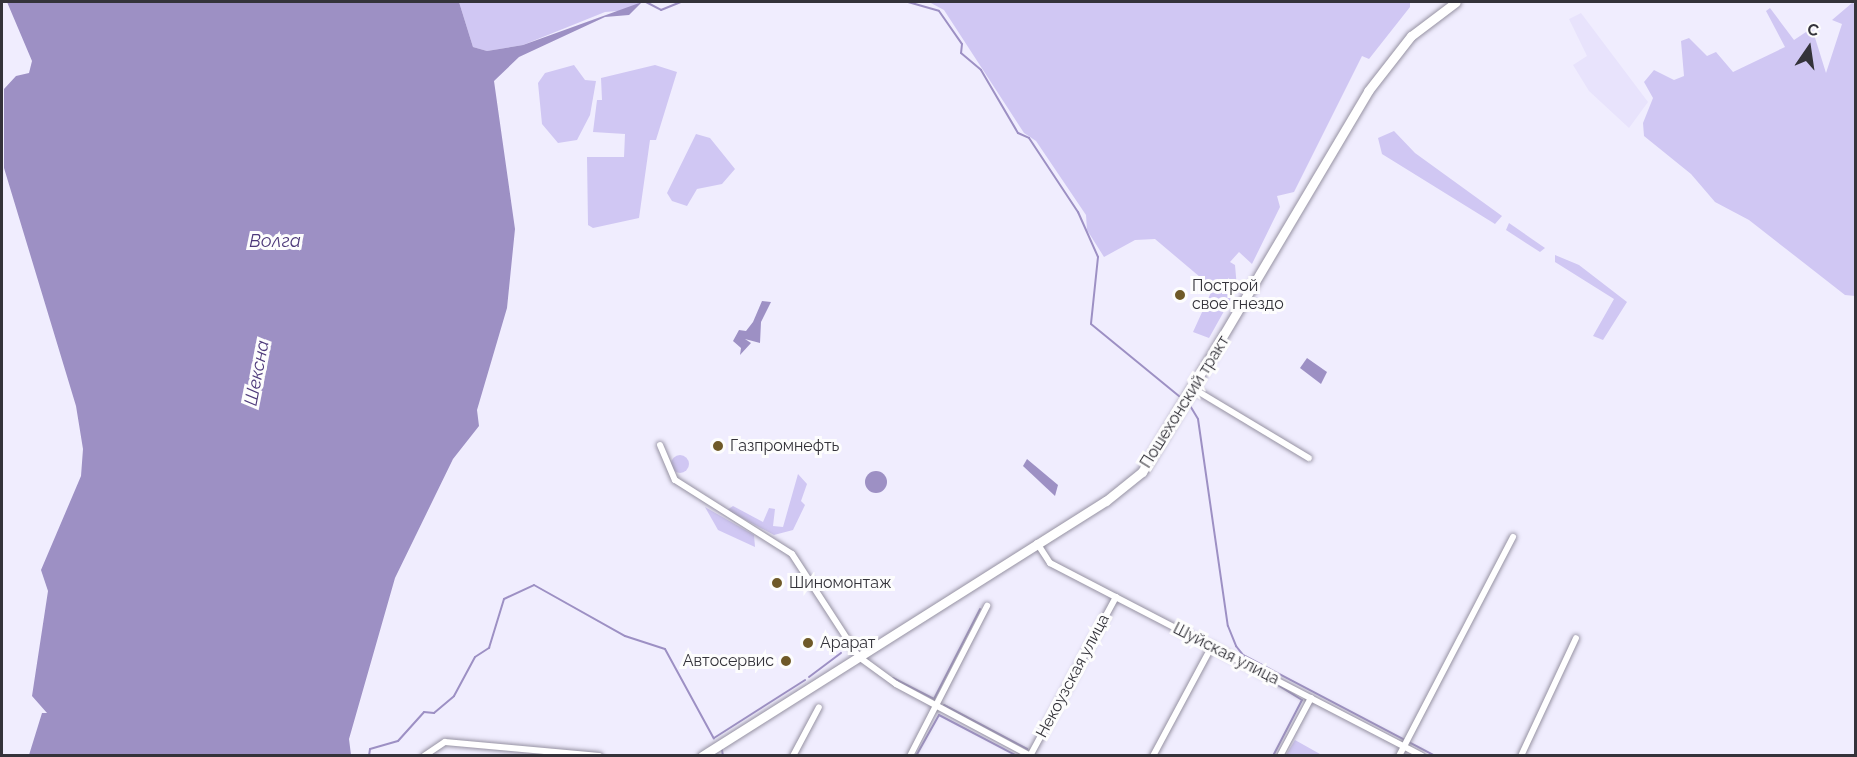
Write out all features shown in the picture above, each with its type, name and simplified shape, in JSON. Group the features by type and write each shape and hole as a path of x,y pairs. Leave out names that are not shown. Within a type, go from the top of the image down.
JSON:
{"main road":[{"name":"Пошехонский тракт","path":"702,756 1037,543 1142,472 1194,389 1368,91 1434,15 1456,2"}],"street":[{"path":"1194,389 1309,458"},
{"path":"660,445 675,480 792,554 859,657 936,706 1030,756"},
{"path":"1399,756 1513,537"},
{"name":"Шуйская улица","path":"1037,543 1050,563 1311,698 1406,742 1422,756"},
{"name":"Некоузская улица","path":"1030,756 1116,597"},
{"path":"910,756 987,606"},
{"path":"1521,756 1576,638"},
{"path":"1153,756 1212,646"},
{"path":"1280,756 1311,698"},
{"path":"793,756 819,707"},
{"path":"424,756 445,742 599,756"}],"shaded area":[{"path":"459,2 640,2 631,10 605,12 523,45 487,51 473,47"},
{"path":"929,2 1410,2 1410,7 1369,59 1362,56 1294,192 1277,196 1280,207 1252,264 1239,252 1230,262 1235,265 1237,288 1209,338 1193,332 1213,288 1155,239 1135,240 1104,257 1087,230 1086,215 1036,141 1024,133 944,10"},
{"path":"1852,3 1856,4 1855,296 1845,295 1749,220 1715,202 1691,174 1644,136 1643,123 1653,98 1644,82 1654,70 1674,80 1684,76 1681,41 1689,38 1707,56 1716,52 1733,72 1785,47 1766,11 1770,8 1794,40 1812,28 1826,73 1842,24 1832,20"},
{"path":"1581,13 1648,102 1629,128 1589,91 1573,65 1587,56 1569,19"},
{"path":"574,65 585,80 596,81 590,115 577,140 558,143 542,124 538,83 545,73"},
{"path":"655,65 677,72 656,140 650,140 639,218 593,228 588,225 587,157 624,157 625,134 593,132 597,100 602,100 601,78"},
{"path":"1394,131 1415,153 1502,216 1495,224 1382,154 1378,138"},
{"path":"696,134 710,138 735,169 722,184 697,189 687,206 672,201 667,193"},
{"path":"1509,223 1545,248 1540,252 1506,230"},
{"path":"1555,255 1579,265 1627,302 1603,340 1593,336 1614,299 1555,262"},
{"path":"676,455 684,455 689,460 687,471 676,473 671,468 671,460"},
{"path":"798,474 807,484 801,501 805,505 793,530 774,535 727,510 733,506 763,522 769,508 775,509 773,526 783,527"},
{"path":"705,507 754,535 755,547 718,530"},
{"path":"1295,740 1320,754 1323,755 1286,755"}],"water":[{"name":"Волга","path":"7,2 459,2 473,47 487,51 523,45 642,2 629,15 605,17 519,57 494,81 515,229 507,308 477,410 479,426 453,459 395,578 349,739 351,755 29,755 42,713 47,713 32,696 48,591 41,570 81,476 83,449 76,406 4,168 4,89 16,76 29,73 32,61"},
{"path":"762,301 771,302 761,322 760,343 745,339 751,343 740,355 741,348 733,341 739,330 746,331 753,322"},
{"path":"1307,358 1327,372 1321,384 1300,368"},
{"path":"1027,459 1058,485 1055,496 1023,466"},
{"path":"876,471 884,474 887,482 884,490 876,493 868,490 865,482 868,474"}],"waterway":[{"path":"646,2 661,10 681,2"},
{"path":"908,2 939,11 962,44 961,53 981,70 1018,133 1029,138 1078,212 1098,257 1091,324 1179,396"},
{"path":"1189,404 1198,419 1228,626 1236,646 1243,655 1435,756"},
{"path":"369,756 370,749 398,741 424,712 434,713 454,696 475,657 489,648 504,599 534,585 625,636 665,649 714,739"},
{"path":"893,678 934,699 980,609"},
{"path":"809,677 841,653"},
{"path":"714,738 805,680"},
{"path":"1273,756 1302,700 1276,684"},
{"path":"944,705 1027,749"},
{"path":"916,756 939,715 1017,756"},
{"path":"722,750 723,756"}],"place":[{"name":"Построй свое гнездо","path":"1180,295"},
{"name":"Газпромнефть","path":"718,446"},
{"name":"Шиномонтаж","path":"777,583"},
{"name":"Арарат","path":"808,643"},
{"name":"Автосервис","path":"786,661"}],"water label":[{"name":"Шексна","path":"257,373"}]}
